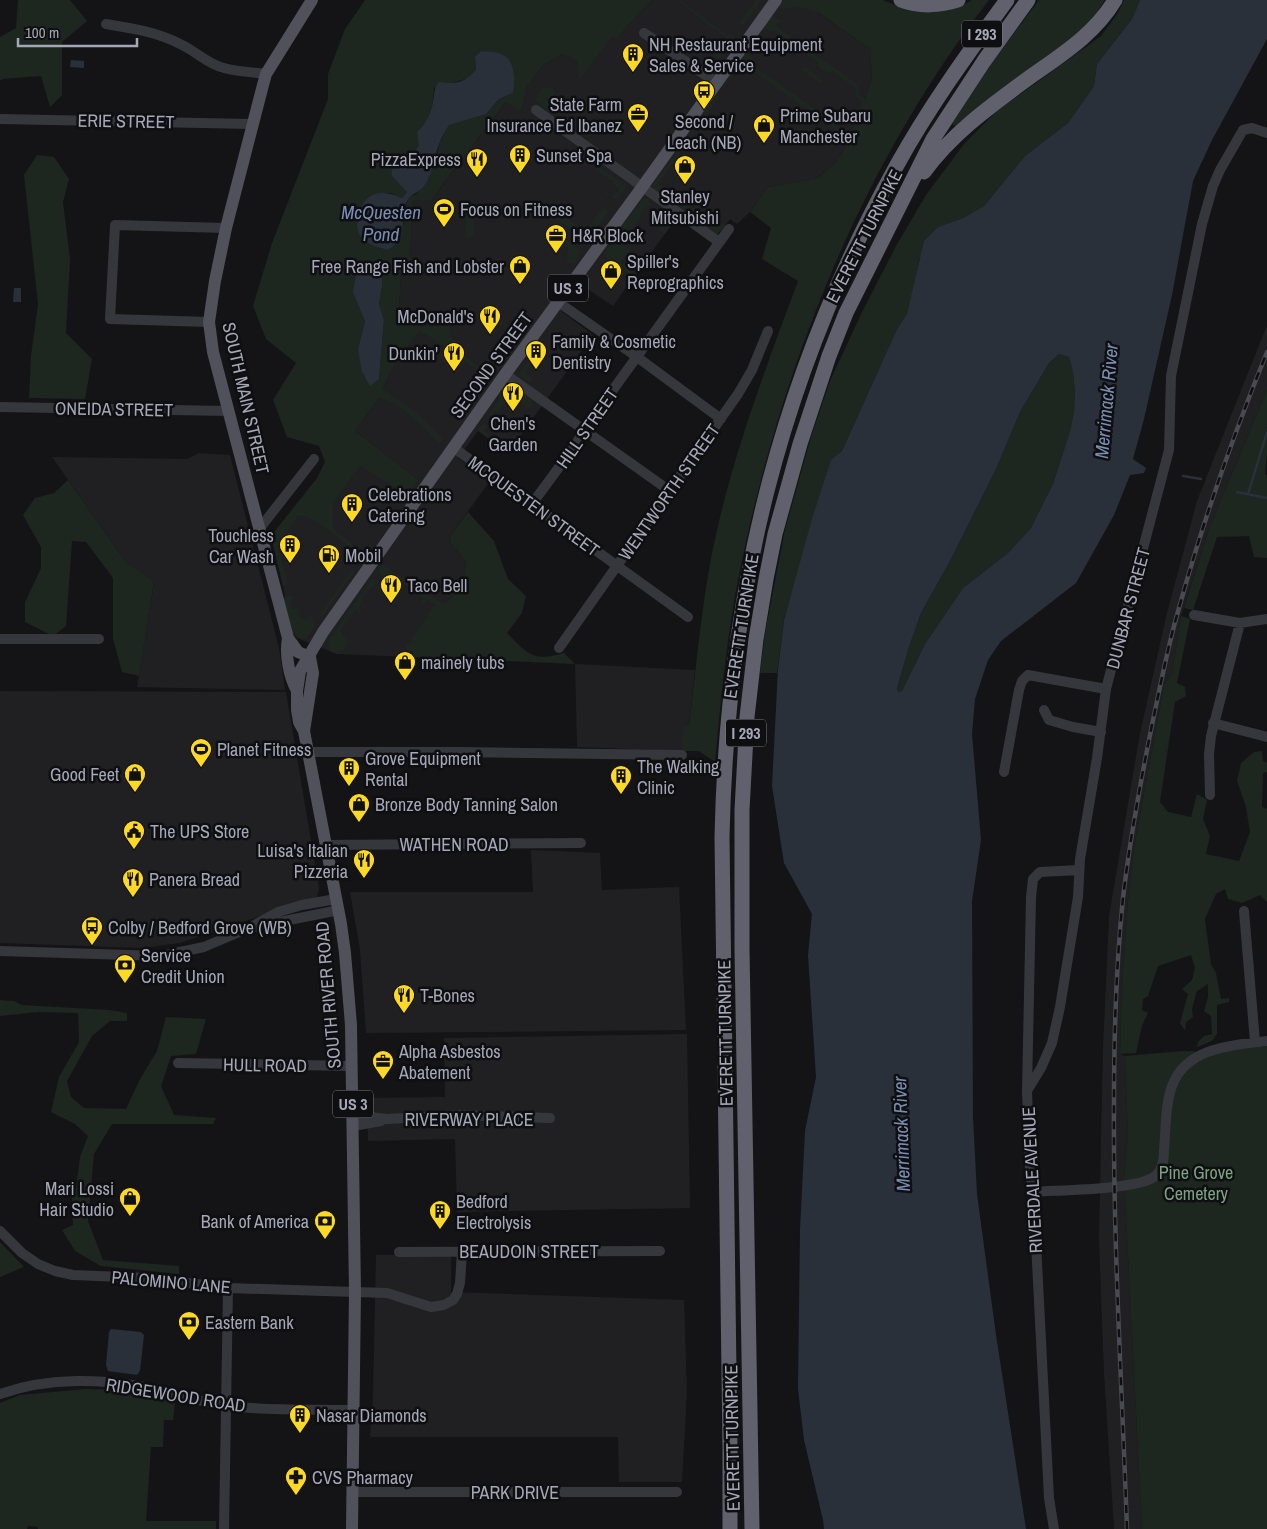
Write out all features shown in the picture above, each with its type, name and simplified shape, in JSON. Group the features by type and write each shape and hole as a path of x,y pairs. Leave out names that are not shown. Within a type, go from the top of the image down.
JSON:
{"highway":[{"path":"901,0 924,5 944,4 958,0"},
{"name":"EVERETT TURNPIKE","path":"730,1529 722,828 728,717 743,597 762,506 782,435 812,347 840,279 898,163 957,68 1007,0"},
{"name":"EVERETT TURNPIKE","path":"752,1529 742,949 742,810 747,717 758,625 777,527 811,408 846,313 933,139 984,61 1028,0"},
{"path":"846,313 919,179 931,162 959,133 1002,98 1070,49 1091,30 1115,0"}],"main road":[{"name":"SOUTH MAIN STREET","path":"297,691 290,675 288,638 213,352 209,322 213,288 226,228 266,74 311,0"},
{"name":"SECOND STREET","path":"310,657 323,632 505,374 776,0"},
{"path":"288,638 298,652 310,657"},
{"name":"SOUTH RIVER ROAD","path":"304,730 299,722 296,710 297,691 300,671 310,657"},
{"name":"SOUTH RIVER ROAD","path":"310,657 313,673 304,730 338,905 345,953 352,1066 355,1292 352,1529"}],"street":[{"path":"106,24 143,30 179,43 194,51 205,61 224,68 266,74"},
{"path":"644,33 717,83"},
{"path":"536,110 719,242"},
{"name":"ERIE STREET","path":"0,118 252,124"},
{"name":"DUNBAR STREET","path":"1027,1091 1041,1068 1052,1043 1056,1025 1078,897 1079,870 1106,689 1169,450 1171,376 1202,224 1213,186 1243,130 1252,128 1267,132"},
{"path":"209,322 110,320 115,225 226,228"},
{"name":"HILL STREET","path":"532,504 729,229"},
{"path":"558,302 721,419"},
{"name":"WENTWORTH STREET","path":"559,648 721,419 748,378 768,331"},
{"path":"505,374 670,491"},
{"name":"ONEIDA STREET","path":"0,407 229,411"},
{"name":"MCQUESTEN STREET","path":"454,448 688,617"},
{"path":"260,528 314,459"},
{"path":"1194,615 1240,623 1267,619"},
{"path":"1210,795 1209,754 1214,723 1240,623"},
{"path":"0,639 99,639"},
{"path":"1004,772 1022,681 1028,675 1106,689"},
{"path":"1044,710 1049,720 1101,732"},
{"path":"1214,723 1267,737"},
{"path":"308,752 682,755"},
{"name":"WATHEN ROAD","path":"326,845 581,843"},
{"name":"RIVERDALE AVENUE","path":"1054,1529 1049,1498 1027,1091 1031,896 1033,879 1040,872 1079,870"},
{"path":"0,951 161,956 204,947 251,927 338,905"},
{"path":"1244,911 1256,1042"},
{"path":"1033,1192 1114,1187 1140,1182 1156,1176 1164,1160 1169,1102 1176,1077 1191,1061 1215,1048 1267,1041"},
{"name":"HULL ROAD","path":"178,1063 352,1066"},
{"name":"RIVERWAY PLACE","path":"353,1121 461,1115 550,1118"},
{"name":"PALOMINO LANE","path":"0,1231 30,1258 55,1271 73,1275 149,1278 228,1288 392,1293 425,1306 436,1307 453,1300 459,1290 462,1252"},
{"name":"BEAUDOIN STREET","path":"399,1252 660,1251"},
{"path":"224,1529 228,1288"},
{"name":"RIDGEWOOD ROAD","path":"0,1394 28,1386 90,1382 138,1386 227,1406 354,1410"},
{"name":"PARK DRIVE","path":"353,1492 677,1492"}],"shaded area":[{"path":"652,0 800,0 870,49 872,78 850,140 835,163 818,178 768,187 750,212 737,224 730,219 717,235 682,210 613,306 580,284 561,311 593,335 508,453 478,431 458,458 490,481 450,536 451,544 466,562 464,583 442,605 414,646 412,657 337,654 297,638 283,599 285,597 283,586 271,536 296,505 332,505 360,464 406,496 419,480 355,431 379,398 391,370 421,328 407,324 399,312 401,273 423,262 410,258 413,200 431,200 507,101 521,112 527,87 543,65 563,54 588,25 618,38"},
{"path":"1267,325 1267,390 1210,526 1181,616 1172,674 1164,685 1134,848 1128,900 1122,988 1120,1054 1125,1056 1128,1137 1124,1177 1142,1529 1114,1529 1104,1373 1099,1239 1103,1048 1109,916 1140,733 1167,613 1197,501"},
{"path":"199,453 230,455 279,648 285,690 137,687 154,583 126,562 52,457 187,459"},
{"path":"575,664 695,670 689,726 682,751 577,747"},
{"path":"0,691 286,692 319,888 317,897 180,943 142,948 0,943"},
{"path":"531,850 600,853 602,890 679,887 686,1030 366,1033 360,950 350,892 533,892"},
{"path":"687,1034 690,1208 457,1212 455,1139 368,1141 367,1098 445,1097 444,1038"},
{"path":"376,1255 451,1255 451,1292 684,1300 687,1393 682,1482 619,1482 618,1437 370,1437 373,1398"}],"green space":[{"path":"18,0 70,0 87,21 62,42 62,95 50,107 41,76 2,79 0,81 0,37 16,28"},
{"path":"365,0 652,0 618,38 612,36 579,80 578,61 563,54 543,65 527,87 521,112 506,102 431,200 413,200 410,258 423,261 423,264 410,267 401,273 399,312 407,324 422,327 450,326 452,339 461,346 459,352 488,373 491,367 495,373 494,378 491,376 487,380 483,374 419,331 391,370 383,389 413,410 443,440 439,443 419,423 395,404 379,398 355,431 419,480 406,496 360,465 332,505 332,525 337,533 367,555 363,560 358,558 358,554 320,524 304,516 298,516 279,543 278,548 287,582 283,586 271,536 317,478 325,462 319,446 287,437 273,400 296,363 266,339 253,306 272,243 328,99 328,74 345,29","holes":["481,51 501,54 513,93 499,99 486,114 449,124 440,142 435,162 416,194 409,197 405,207 403,227 387,250 379,246 380,193 391,193 402,198 407,192 403,154 414,152 420,146 417,132 425,123 430,112 434,88 469,78 476,69 475,58","382,286 379,304 384,320 379,379 358,349 365,321"]},
{"path":"677,0 680,0 728,36 730,34 735,37 731,42"},
{"path":"756,0 762,0 743,25 739,22"},
{"path":"784,0 882,0 901,7 929,12 965,4 972,0 989,0 944,63 902,130 865,199 832,270 803,344 778,418 757,494 740,570 728,642 715,762 699,751 682,751 683,727 689,726 708,574 720,518 739,449 761,381 798,281 762,259 771,228 750,212 768,187 818,178 835,163 850,140 742,63 726,85 724,84 745,52 753,57 753,65 851,135 863,101 856,97 857,89 832,71 829,74 817,66 819,63 773,29 770,31 764,27 772,15 781,21 776,26 794,39 799,39 801,44 857,84 859,96 865,98 872,78 870,49 819,13 801,7 780,9 779,7"},
{"path":"1039,0 1105,0 1089,25 956,127 952,124 987,69"},
{"path":"1124,0 1140,0 1132,19 1097,64 1094,86 1068,123 1025,156 984,206 963,218 938,227 919,260 914,291 907,314 897,329 842,451 831,461 784,619 777,673 760,673 765,633 785,530 811,437 830,381 862,312 896,246 926,195 964,144 997,111 1101,36 1118,13"},
{"path":"719,45 726,50 710,72 703,67 706,64 711,67 718,58 713,54"},
{"path":"805,67 823,81 818,90 821,84 802,70"},
{"path":"546,87 553,89 560,97 560,104 555,110 549,111 536,101 539,93"},
{"path":"717,94 719,96 692,136 691,130"},
{"path":"683,144 689,150 684,147 658,184 673,195 674,193 714,223 726,224 717,235 654,190 652,185"},
{"path":"37,155 54,157 69,179 63,202 70,259 66,333 92,359 85,399 29,398 31,356 38,304 24,175"},
{"path":"598,166 627,186 617,200 605,193 606,191 613,197 619,189 613,184 614,182 595,170"},
{"path":"643,198 651,201 648,208 646,207 639,216 641,218 632,230 627,232 622,227"},
{"path":"547,204 579,226 576,231 573,231 545,210"},
{"path":"603,207 609,211 589,239 586,238 584,235"},
{"path":"665,211 676,219 665,234 658,230 662,225 660,223 663,219 660,217 661,214"},
{"path":"454,215 471,217 474,222 474,237 465,238 466,219 453,218"},
{"path":"555,235 566,239 579,250 581,253 575,261 567,262 568,247 554,246"},
{"path":"614,239 617,239 630,250 621,263 637,274 634,279 625,270 603,255"},
{"path":"526,319 530,321 500,363 493,358 490,349 496,353 505,339 508,341 513,333 502,324 500,326 498,324 501,320 516,331"},
{"path":"1059,354 1069,357 1075,392 1074,412 1070,431 1053,484 1031,528 1008,553 963,588 925,644 902,691 898,692 909,647 921,613 950,561 996,469 1020,412 1049,363"},
{"path":"532,356 535,359 525,373 533,378 530,382 538,388 518,375"},
{"path":"511,384 531,399 532,405 530,409 510,395 497,413 495,412 491,416 489,413"},
{"path":"1267,390 1265,474 1267,475 1267,558 1254,557 1249,536 1217,537 1193,610 1184,608 1210,526"},
{"path":"482,424 487,425 484,431 501,444 504,441 512,448 508,453 477,430"},
{"path":"68,480 126,562 154,582 139,676 122,672 113,639 113,578 86,542 72,541 66,626 53,636 25,622 25,602 41,568 41,547 23,515 35,498 54,493"},
{"path":"468,512 494,541 508,579 526,596 522,613 507,633 532,655 545,657 564,653 575,664 412,657 413,651 407,650 406,645 410,642 435,604 428,600 421,606 423,597 393,576 391,583 384,580 379,569 382,564 443,604 458,591 464,577 466,562 451,544 450,536"},
{"path":"352,569 355,571 321,616 321,613"},
{"path":"373,578 376,584 363,597 360,613 355,610 340,631 347,638 347,646 337,654 330,651 328,644 330,638"},
{"path":"287,596 292,596 295,599 290,600 292,609 299,608 296,614 306,621 312,616 315,626 306,638 297,638 292,632 283,599"},
{"path":"1181,616 1190,619 1177,683 1185,687 1186,696 1175,702 1160,802 1168,812 1191,817 1197,794 1207,800 1203,819 1210,836 1206,854 1239,861 1250,832 1246,807 1237,781 1241,763 1254,752 1262,751 1263,761 1267,763 1267,772 1263,773 1262,807 1267,809 1267,902 1260,895 1242,903 1228,899 1225,889 1216,894 1205,919 1211,964 1216,973 1221,999 1229,998 1229,1002 1217,1005 1217,1034 1212,1041 1197,1047 1198,1042 1204,1036 1212,1034 1211,1016 1204,1011 1208,997 1208,984 1197,991 1192,1009 1193,1017 1186,1022 1185,1031 1180,1023 1188,994 1182,989 1192,980 1195,968 1191,955 1158,966 1148,996 1143,999 1142,1010 1148,1013 1142,1026 1136,1053 1120,1054 1122,988 1128,900 1134,848 1164,685 1172,674"},
{"path":"0,1000 14,1001 22,1005 110,1010 127,1013 127,1021 110,1021 92,1036 67,1081 71,1097 84,1108 126,1109 139,1081 157,1051 166,1017 206,1019 196,1054 171,1056 161,1086 174,1115 216,1118 213,1124 112,1124 94,1154 88,1221 103,1260 179,1266 179,1274 101,1266 75,1251 62,1230 73,1225 72,1197 76,1188 80,1157 88,1136 75,1124 51,1112 59,1077 79,1042 78,1013 38,1012 0,1016"},
{"name":"Pine Grove Cemetery","path":"1267,1046 1267,1529 1142,1529 1124,1177 1128,1137 1125,1056 1182,1051 1218,1052"},
{"path":"0,1242 24,1267 0,1277"},
{"path":"86,1389 131,1390 175,1402 173,1420 164,1420 163,1447 151,1447 146,1521 216,1521 216,1529 38,1529 38,1527 28,1526 27,1529 0,1529 0,1403 20,1395"}],"water":[{"name":"Merrimack River","path":"1140,0 1267,0 1267,39 1212,140 1193,181 1172,295 1133,459 1146,468 1144,473 1130,475 1114,515 1076,583 1001,641 988,660 975,699 972,734 981,840 972,901 973,1117 977,1194 996,1335 1026,1529 824,1529 804,1440 798,1389 800,1230 805,1131 816,1077 808,955 812,914 784,863 772,786 778,669 784,620 812,519 831,460 842,451 897,329 907,314 924,241 938,227 963,218 984,206 1025,156 1068,123 1094,86 1097,64 1132,19","holes":["1059,354 1069,357 1075,392 1074,412 1070,431 1053,484 1031,528 1008,553 963,588 925,644 902,691 898,692 897,689 909,647 921,613 950,561 996,469 1020,412 1049,363"]},
{"name":"McQuesten Pond","path":"481,51 499,53 506,57 513,71 513,93 499,99 486,114 449,125 436,152 431,173 426,183 409,198 405,205 400,239 387,250 367,243 360,235 357,225 362,206 370,196 375,194 388,193 402,198 407,192 392,176 391,163 403,154 414,152 419,146 417,132 429,114 437,84 439,82 460,82 469,77 476,69 475,57"},
{"path":"71,60 84,61 84,68 70,67"},
{"path":"369,261 382,268 379,304 384,320 379,379 370,386 362,372 358,349 365,321 353,292 356,275"},
{"path":"14,288 21,288 21,302 13,302"},
{"path":"111,1329 141,1332 144,1335 140,1371 137,1375 108,1371 106,1365 109,1332"}],"waterway":[{"path":"1248,494 1267,432"},
{"path":"1183,476 1201,479"},
{"path":"1237,492 1267,498"}],"railway":[{"path":"1127,1529 1116,1262 1114,1155 1116,1000 1123,898 1144,764 1175,622 1219,479 1267,352"}],"place":[{"name":"NH Restaurant Equipment Sales & Service","path":"633,73"},
{"name":"Second / Leach (NB)","path":"704,110"},
{"name":"State Farm Insurance Ed Ibanez","path":"638,133"},
{"name":"Prime Subaru Manchester","path":"764,144"},
{"name":"Sunset Spa","path":"520,174"},
{"name":"PizzaExpress","path":"477,178"},
{"name":"Stanley Mitsubishi","path":"685,185"},
{"name":"Focus on Fitness","path":"444,228"},
{"name":"H&R Block","path":"556,254"},
{"name":"Free Range Fish and Lobster","path":"520,285"},
{"name":"Spiller's Reprographics","path":"611,290"},
{"name":"McDonald's","path":"490,335"},
{"name":"Family & Cosmetic Dentistry","path":"536,370"},
{"name":"Dunkin'","path":"454,372"},
{"name":"Chen's Garden","path":"513,412"},
{"name":"Celebrations Catering","path":"352,523"},
{"name":"Touchless Car Wash","path":"290,564"},
{"name":"Mobil","path":"329,574"},
{"name":"Taco Bell","path":"391,604"},
{"name":"mainely tubs","path":"405,681"},
{"name":"Planet Fitness","path":"201,768"},
{"name":"Grove Equipment Rental","path":"349,787"},
{"name":"Good Feet","path":"135,793"},
{"name":"The Walking Clinic","path":"621,795"},
{"name":"Bronze Body Tanning Salon","path":"359,823"},
{"name":"The UPS Store","path":"134,850"},
{"name":"Luisa's Italian Pizzeria","path":"364,879"},
{"name":"Panera Bread","path":"133,898"},
{"name":"Colby / Bedford Grove (WB)","path":"92,946"},
{"name":"Service Credit Union","path":"125,984"},
{"name":"T-Bones","path":"404,1014"},
{"name":"Alpha Asbestos Abatement","path":"383,1080"},
{"name":"Mari Lossi Hair Studio","path":"130,1217"},
{"name":"Bedford Electrolysis","path":"440,1230"},
{"name":"Bank of America","path":"325,1240"},
{"name":"Eastern Bank","path":"189,1341"},
{"name":"Nasar Diamonds","path":"300,1434"},
{"name":"CVS Pharmacy","path":"296,1496"}]}
